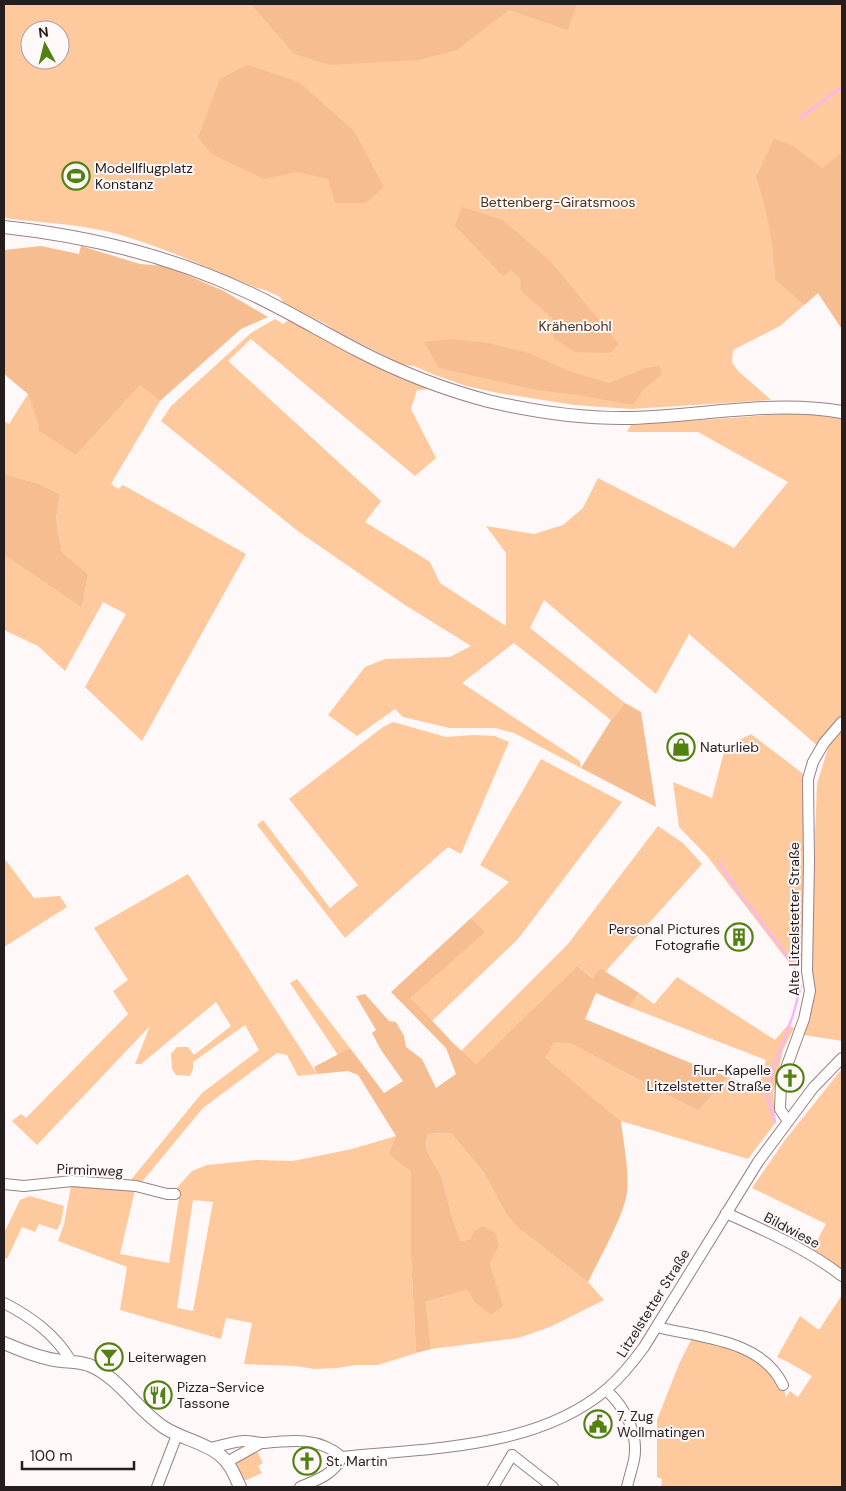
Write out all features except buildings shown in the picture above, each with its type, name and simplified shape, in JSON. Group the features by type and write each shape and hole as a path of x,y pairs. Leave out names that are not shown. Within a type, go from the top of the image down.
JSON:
{"main road":[{"path":"4,227 49,232 103,243 181,264 246,291 358,351 406,373 445,388 525,409 595,417 631,418 755,408 797,408 842,412"},
{"path":"4,1342 31,1354 87,1364 102,1372 115,1381 154,1420 177,1435 210,1448 225,1460 240,1487"}],"street":[{"name":"Alte Litzelstetter Straße","path":"787,1120 780,1109 780,1082 804,1019 810,991 806,971 808,779 813,762 824,743 842,722"},
{"name":"Litzelstetter Straße","path":"342,1457 422,1449 509,1437 563,1417 606,1390 628,1368 657,1327 743,1184 787,1120 842,1058"},
{"name":"Pirminweg","path":"4,1184 24,1186 81,1181 136,1186 167,1194 175,1194"},
{"name":"Bildwiese","path":"726,1213 759,1227 810,1254 842,1276"},
{"path":"4,1304 19,1311 41,1326 64,1350 71,1361"},
{"path":"657,1327 734,1345 767,1364 779,1376 783,1385"},
{"path":"606,1390 618,1401 626,1413 633,1435 634,1459 626,1487"},
{"path":"157,1487 177,1435"},
{"path":"493,1487 512,1456 509,1437"},
{"path":"210,1448 243,1441 258,1443 298,1440 313,1442 334,1450 342,1457 338,1465 331,1472 300,1487"},
{"path":"225,1460 258,1443"},
{"path":"512,1456 553,1487"}],"green space":[{"name":"Bettenberg-Giratsmoos","path":"4,4 842,4 842,329 818,293 780,326 733,350 732,362 738,371 771,400 631,409 574,405 466,386 414,366 403,365 339,333 324,323 285,305 280,297 265,290 121,235 63,224 4,218"},
{"path":"251,4 577,4 568,30 509,10 457,50 419,60 330,65 294,54"},
{"path":"247,65 299,82 354,131 384,187 366,203 335,203 328,179 297,172 264,179 213,155 198,138 220,79"},
{"path":"774,139 792,145 822,168 842,153 842,329 818,293 804,305 775,279 769,227 756,177"},
{"name":"Krähenbohl","path":"462,207 503,220 551,262 619,344 610,353 575,352 554,339 552,318 521,291 520,278 511,271 503,276 455,226"},
{"path":"41,246 79,254 81,246 140,264 166,266 224,291 268,317 241,329 160,401 140,385 76,455 38,430 39,425 28,394 4,374 4,250"},
{"path":"292,318 433,389 417,390 411,409 436,458 415,476 251,339 228,361 381,501 365,522 430,562 440,583 506,626 506,553 486,526 534,534 563,525 583,508 598,478 734,548 788,482 698,432 627,432 631,425 797,413 842,417 842,720 820,748 689,634 656,694 544,600 530,628 625,703 611,720 514,643 462,683 580,761 581,768 514,733 495,728 450,728 403,717 395,709 357,736 328,715 365,667 385,659 450,657 471,646 405,605 299,532 161,421 171,406 251,333 275,319 283,324"},
{"path":"451,339 489,343 529,353 571,372 609,383 645,368 659,366 662,374 644,389 633,405 536,390 439,368 424,342"},
{"path":"140,384 160,401 111,484 118,489 123,485 246,554 142,741 85,687 126,614 103,602 65,671 38,646 4,630 4,555 82,608 88,574 62,552 56,520 60,494 40,484 4,474 4,421 9,424 28,394 40,425 76,455"},
{"path":"4,474 40,484 60,494 56,520 62,552 88,574 82,608 4,555"},
{"path":"625,703 641,712 656,807 581,768 611,720"},
{"path":"393,722 446,737 495,736 509,742 461,854 448,847 345,938 257,825 263,820 330,908 358,885 289,799 383,727"},
{"path":"842,731 842,1041 804,1035 814,978 809,963 794,969 707,856 679,827 673,782 712,798 725,748 751,734 806,776 814,860 817,784 829,745"},
{"path":"541,759 622,802 518,939 432,1021 411,998 484,932 471,918 509,882 480,865"},
{"path":"658,826 683,843 702,864 605,972 600,968 594,978 577,966 476,1064 461,1051 568,944"},
{"path":"4,858 34,898 60,896 67,907 4,947"},
{"path":"188,874 317,1074 298,1076 287,1055 277,1053 203,1108 141,1183 130,1181 202,1093 259,1050 245,1025 193,1062 190,1076 176,1075 172,1069 171,1054 177,1047 188,1047 194,1055 231,1026 216,1002 141,1064 135,1064 150,1026 37,1145 12,1121 21,1114 26,1118 128,1014 113,991 128,980 94,928"},
{"path":"471,918 485,932 411,998 453,1043 476,1064 577,966 593,978 600,968 639,993 629,1007 596,993 585,1019 728,1077 698,1111 571,1044 554,1042 546,1058 621,1121 628,1180 626,1198 615,1229 588,1282 518,1228 506,1214 484,1173 451,1133 427,1134 426,1149 442,1178 452,1217 461,1241 471,1239 474,1231 483,1226 495,1233 499,1246 490,1264 503,1306 491,1315 474,1302 467,1290 426,1302 431,1349 416,1353 411,1257 411,1172 388,1154 396,1136 358,1075 348,1071 317,1074 314,1067 350,1048 384,1093 403,1081 381,1050 372,1033 376,1030 356,996 365,994 389,1021 396,1022 404,1036 406,1047 422,1059 436,1088 456,1074 446,1048 391,992"},
{"path":"677,977 775,1040 788,1025 794,1028 783,1050 773,1094 776,1122 748,1159 621,1121 546,1058 554,1041 571,1044 698,1111 728,1077 758,1088 766,1060 629,1007 639,993 654,1004"},
{"path":"297,979 350,1048 338,1055 290,983"},
{"path":"841,1070 842,1271 812,1250 826,1224 752,1188 785,1140"},
{"path":"451,1133 484,1173 506,1214 518,1228 588,1282 604,1300 550,1327 518,1338 431,1349 426,1302 467,1290 474,1302 502,1306 490,1264 499,1246 471,1239 461,1241 452,1217 442,1178 426,1149 427,1134"},
{"path":"396,1136 388,1154 411,1172 411,1257 416,1353 378,1365 315,1369 295,1366 244,1364 252,1323 226,1318 221,1339 120,1310 127,1267 58,1241 64,1224 72,1181 136,1186 120,1254 169,1263 179,1198 174,1191 192,1171 207,1165 257,1160 293,1161 352,1149","holes":["193,1200 213,1202 193,1311 177,1308"]},
{"path":"30,1196 64,1206 61,1222 57,1230 39,1224 35,1232 22,1227 7,1259 4,1258 4,1233 20,1200"},
{"path":"842,1295 842,1487 661,1487 662,1479 657,1477 657,1420 679,1364 692,1338 748,1351 783,1385 786,1397 790,1391 798,1397 812,1376 777,1357 800,1316 819,1330"},
{"path":"257,1451 263,1463 258,1466 262,1473 244,1481 236,1465 237,1460"}],"waterway":[{"path":"800,118 842,87"},
{"path":"719,863 745,902 795,967"},
{"path":"775,1122 767,1097 772,1072 793,1015 801,986"}],"place":[{"name":"Modellflugplatz Konstanz","path":"76,176"},
{"name":"Naturlieb","path":"681,747"},
{"name":"Personal Pictures Fotografie","path":"739,937"},
{"name":"Flur-Kapelle Litzelstetter Straße","path":"790,1078"},
{"name":"Leiterwagen","path":"109,1357"},
{"name":"Pizza-Service Tassone","path":"158,1395"},
{"name":"7. Zug Wollmatingen","path":"598,1424"},
{"name":"St. Martin","path":"307,1461"}]}
